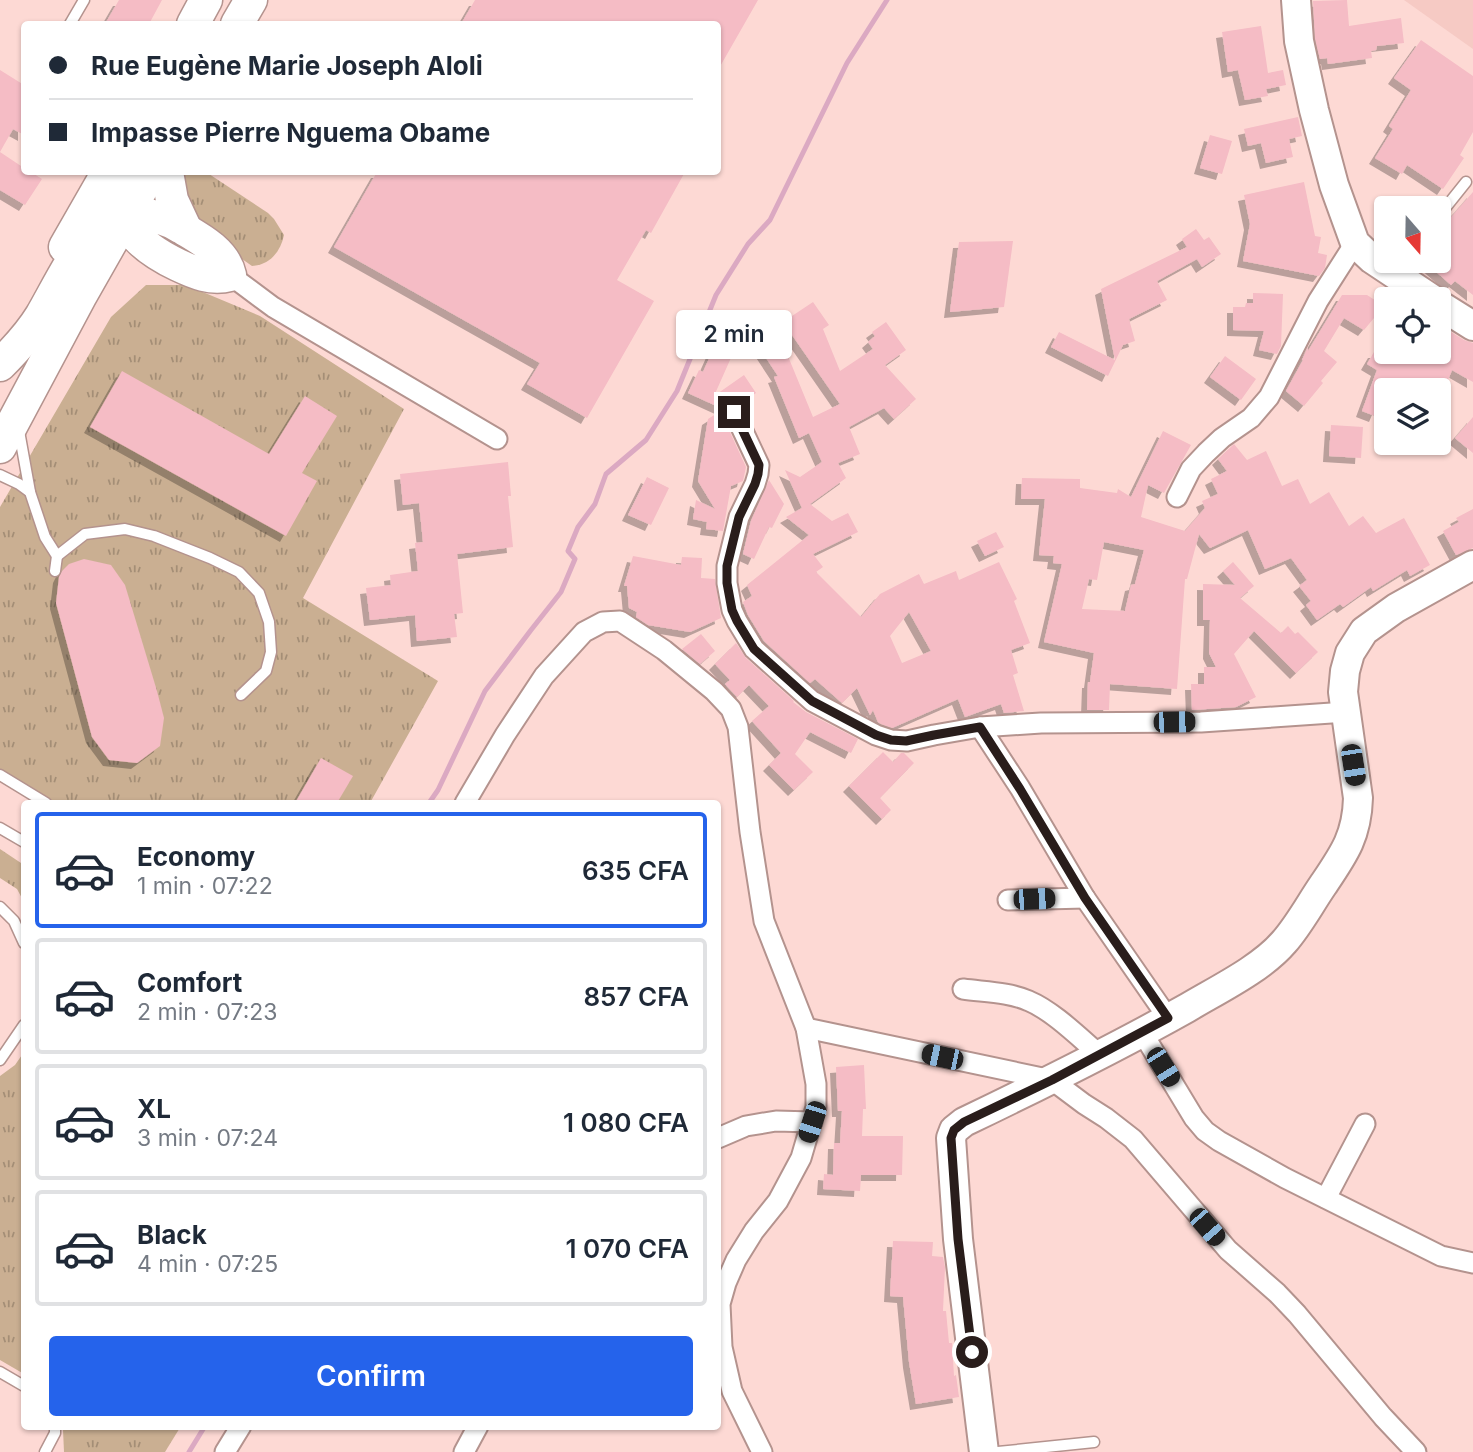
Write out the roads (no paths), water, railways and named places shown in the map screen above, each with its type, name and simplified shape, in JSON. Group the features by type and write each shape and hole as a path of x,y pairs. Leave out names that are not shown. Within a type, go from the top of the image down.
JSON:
{"main road":[{"path":"195,21 206,0"},
{"path":"239,21 251,0"},
{"path":"0,364 106,175"},
{"path":"0,364 19,346 40,318 83,245 100,227 112,220 124,217 139,214 148,214 171,222 220,254 228,265 230,275 208,276 176,264 136,238 128,228 124,217 121,204 124,175"},
{"path":"0,447 149,175"},
{"path":"167,175 172,200 186,230"},
{"path":"81,295 93,282 116,267 143,262 176,264"}],"street":[{"path":"1296,0 1299,41 1317,121 1334,185 1355,243 1372,259 1395,270 1417,287"},
{"path":"1177,497 1191,469 1222,438 1251,418 1269,397 1318,301 1355,243"},
{"path":"230,275 273,307 497,439"},
{"path":"1451,312 1473,326"},
{"path":"734,412 759,465 758,474 739,517 727,566 732,610 754,649 812,701 876,735 906,741 980,727 1041,723 1201,722 1346,712"},
{"path":"984,1452 958,1239 951,1138 954,1130 964,1122 1052,1080 1229,984 1283,944 1343,856 1358,815 1343,692 1350,653 1364,631 1407,601 1473,565"},
{"path":"467,800 544,676 584,632 603,622 621,621 653,642 714,691 731,709 738,727 764,921 806,1028 816,1084 816,1107 801,1158 778,1201 754,1231 736,1260 721,1300"},
{"path":"980,727 1085,898 1168,1018"},
{"path":"1009,900 1085,898"},
{"path":"963,989 1028,1000 1100,1055"},
{"path":"806,1028 1052,1080 1133,1139 1228,1250 1297,1314 1383,1418 1416,1452"},
{"path":"1142,1032 1194,1118 1205,1131 1219,1141 1285,1178 1441,1256 1473,1263"},
{"path":"721,1137 746,1126 776,1121 812,1122"},
{"path":"1326,1198 1365,1124"},
{"path":"721,1326 722,1347 732,1391 762,1452"},
{"path":"225,1452 239,1430"},
{"path":"464,1452 476,1430"}],"lane":[{"path":"72,21 84,0"},
{"path":"1451,201 1466,182"},
{"path":"17,416 30,492 45,537 57,556 55,571"},
{"path":"0,475 30,492"},
{"path":"57,556 85,534 125,529 154,536 239,572 259,593 269,622 271,652 266,671 241,695"},
{"path":"0,775 41,800"},
{"path":"0,828 21,840"},
{"path":"0,907 14,920 21,936"},
{"path":"0,1060 21,1029"},
{"path":"0,1372 21,1384"},
{"path":"45,1452 55,1430"},
{"path":"998,1452 1094,1442"}],"waterway":[{"path":"431,800 485,691 561,592 575,559 568,551 578,527 595,504 606,474 646,440 677,391 716,295 748,244 770,220 847,63 887,0"},
{"path":"189,1452 203,1430"}]}
